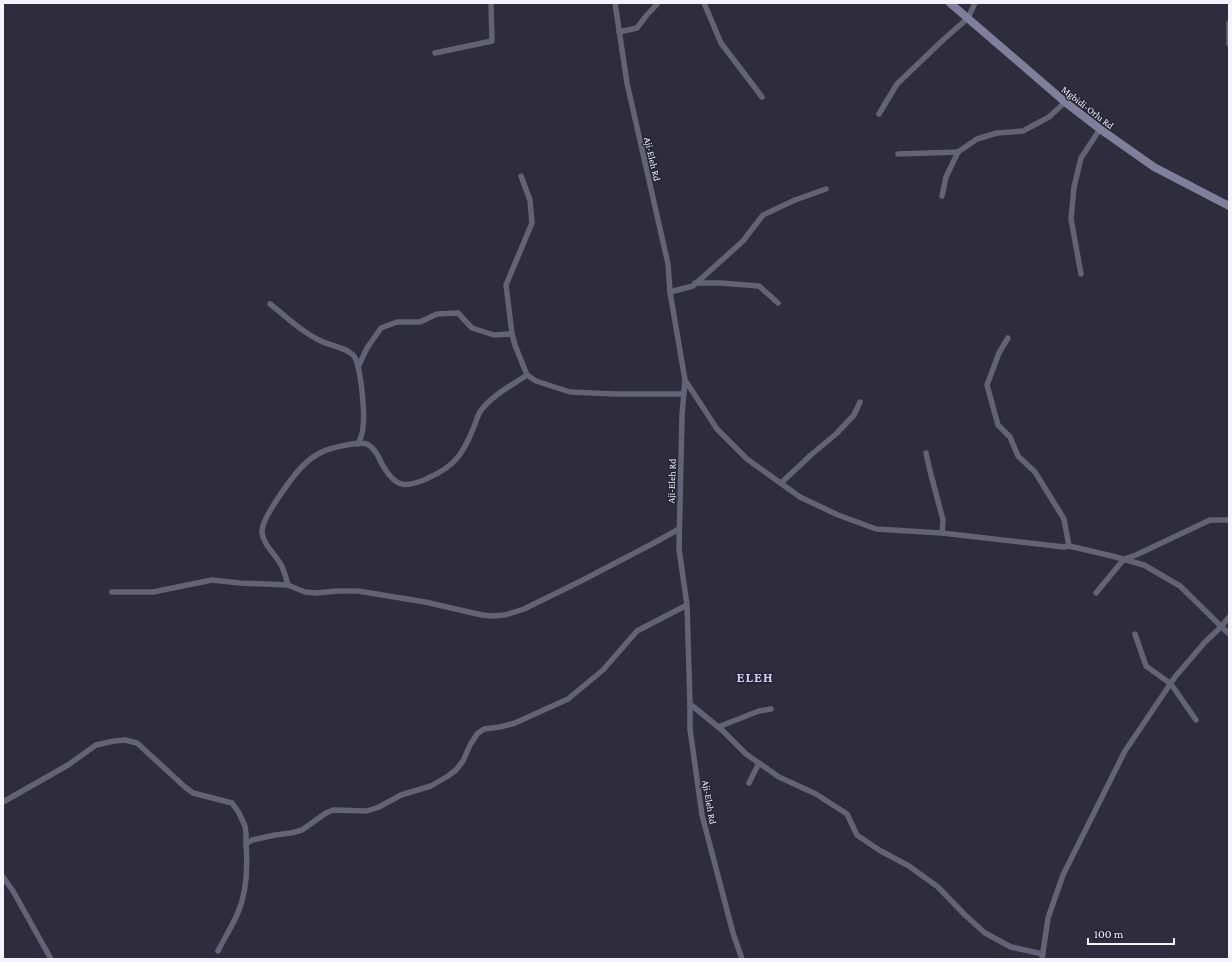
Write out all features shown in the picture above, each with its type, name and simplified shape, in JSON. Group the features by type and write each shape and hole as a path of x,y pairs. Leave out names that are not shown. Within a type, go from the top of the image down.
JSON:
{"main road":[{"name":"Mgbidi-Orlu Rd","path":"950,3 1065,102 1100,129 1154,166 1229,206"}],"street":[{"path":"435,53 492,42 491,3"},
{"name":"Aji-Eleh Rd","path":"615,3 627,83 668,264 670,292 685,380 682,415 679,549 688,605 690,729 702,815 742,959"},
{"path":"619,32 637,28 658,3"},
{"path":"704,3 721,43 762,97"},
{"path":"879,114 897,84 968,18 975,3"},
{"path":"1229,23 1229,44"},
{"path":"942,196 946,177 958,152 977,139 997,133 1023,131 1049,117 1065,102"},
{"path":"1081,274 1071,219 1074,187 1081,158 1100,129"},
{"path":"898,154 958,152"},
{"path":"522,176 530,200 532,223 506,284 512,334 527,375 536,382 570,392 684,394"},
{"path":"670,292 693,286 743,240 763,215 795,200 826,190"},
{"path":"695,283 721,283 759,286 778,303"},
{"path":"270,304 310,335 351,353 355,358 358,367 364,412 361,436 358,444"},
{"path":"358,367 367,348 381,328 397,322 420,322 437,314 458,313 472,328 494,335 512,334"},
{"path":"1008,338 999,353 987,385 998,425 1010,437 1018,456 1035,472 1064,519 1070,546"},
{"path":"288,585 285,573 280,563 271,552 263,538 263,524 267,515 278,499 307,462 322,452 339,446 367,444 377,453 384,468 394,480 402,484 427,479 443,472 456,461 464,449 480,411 489,400 527,375"},
{"path":"685,380 717,429 747,459 800,497 838,515 876,529 942,533 1064,547 1070,546 1144,565 1180,586 1229,634"},
{"path":"781,483 836,434 854,415 860,402"},
{"path":"926,453 943,520 942,533"},
{"path":"1096,592 1124,559 1136,555 1210,520 1229,520"},
{"path":"112,592 165,591 192,583 212,580 288,585 305,592 358,591 425,602 482,615 505,615 524,609 579,582 679,529"},
{"path":"246,844 252,840 302,830 326,813 333,810 343,809 368,811 379,807 401,794 431,786 456,770 477,734 484,729 500,727 515,722 568,698 603,670 637,631 688,605"},
{"path":"690,704 718,727 746,754 779,777 816,794 847,814 857,836 909,866 938,887 985,933 1011,947 1042,956 1048,918 1063,875 1125,751 1171,684 1205,642 1229,617"},
{"path":"1135,634 1146,666 1171,684 1196,720"},
{"path":"718,727 759,710 771,709"},
{"path":"3,802 68,765 96,745 106,742 125,740 137,743 185,787 194,793 232,803 245,826 246,886 244,896 232,926 218,951"},
{"path":"748,783 759,763"},
{"path":"3,876 51,959"}],"district":[{"name":"ELEH","path":"755,677"}]}
